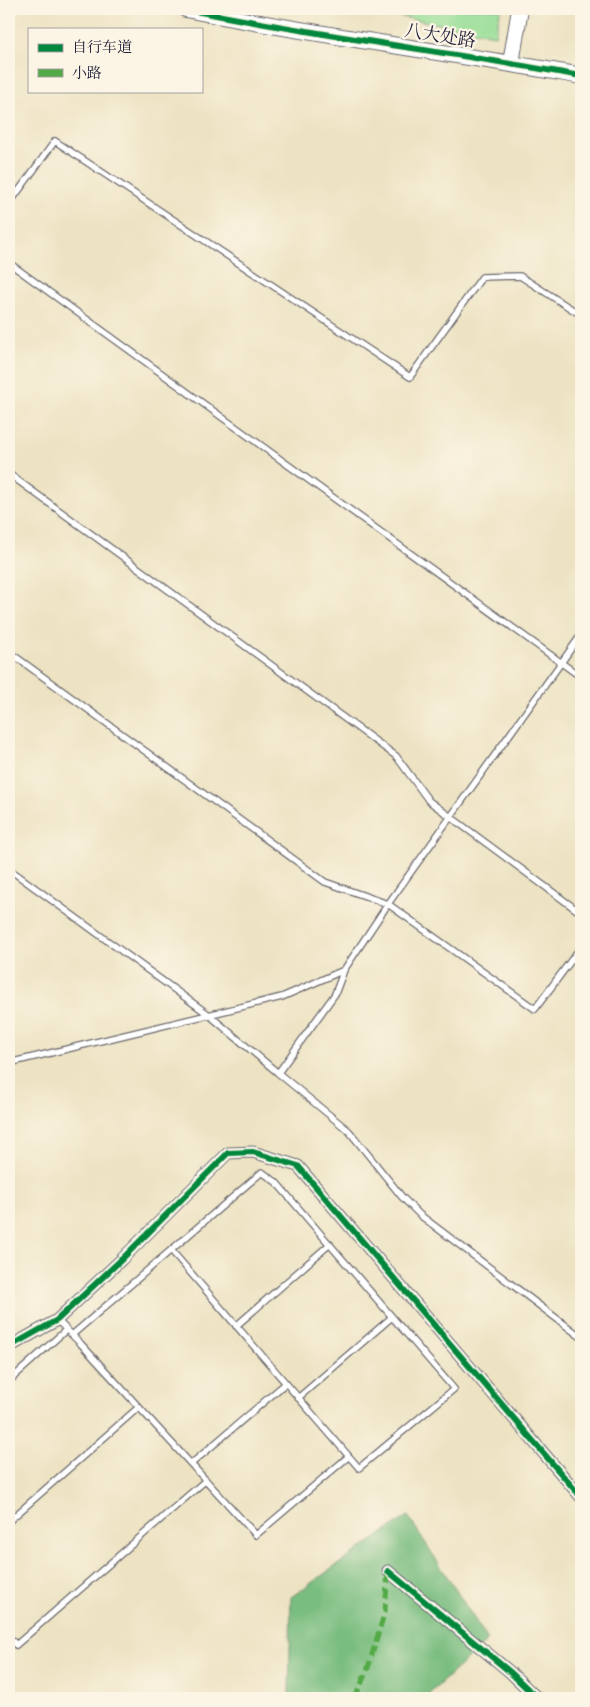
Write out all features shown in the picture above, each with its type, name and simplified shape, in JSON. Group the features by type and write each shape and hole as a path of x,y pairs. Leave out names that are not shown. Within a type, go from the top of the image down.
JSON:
{"street":[{"name":"八大处路","path":"186,9 256,24 511,63 581,76"},
{"path":"511,63 520,9"},
{"path":"9,1347 57,1320 122,1259 228,1153 253,1152 298,1166 581,1497"},
{"path":"388,1571 510,1672 536,1698"}],"lane":[{"path":"9,204 55,141 410,377 482,277 520,276 581,315"},
{"path":"9,262 581,677"},
{"path":"9,474 396,756 429,801 581,913"},
{"path":"278,1073 334,994 344,970 388,904 581,635"},
{"path":"9,652 325,882 388,904 535,1010 581,946"},
{"path":"9,869 208,1014 348,1131 420,1216 581,1336"},
{"path":"9,1063 282,997 344,970"},
{"path":"72,1335 171,1250 262,1172 276,1182 454,1389 358,1468 171,1250"},
{"path":"236,1326 330,1244"},
{"path":"298,1398 392,1317"},
{"path":"57,1320 256,1534 348,1456"},
{"path":"9,1381 66,1330"},
{"path":"191,1464 286,1383"},
{"path":"9,1521 139,1407"},
{"path":"9,1637 16,1645 206,1480"}],"green space":[{"path":"361,9 501,9 495,35"},
{"path":"408,1516 488,1640 429,1694 434,1698 289,1698 291,1597"}],"marked path":[{"path":"355,1698 368,1668 385,1611 388,1571"}],"cycle path":[{"path":"186,9 235,19 581,76"},
{"path":"9,1347 57,1320 122,1259 228,1153 253,1152 298,1166 581,1497"},
{"path":"388,1571 510,1672 537,1698"}]}
